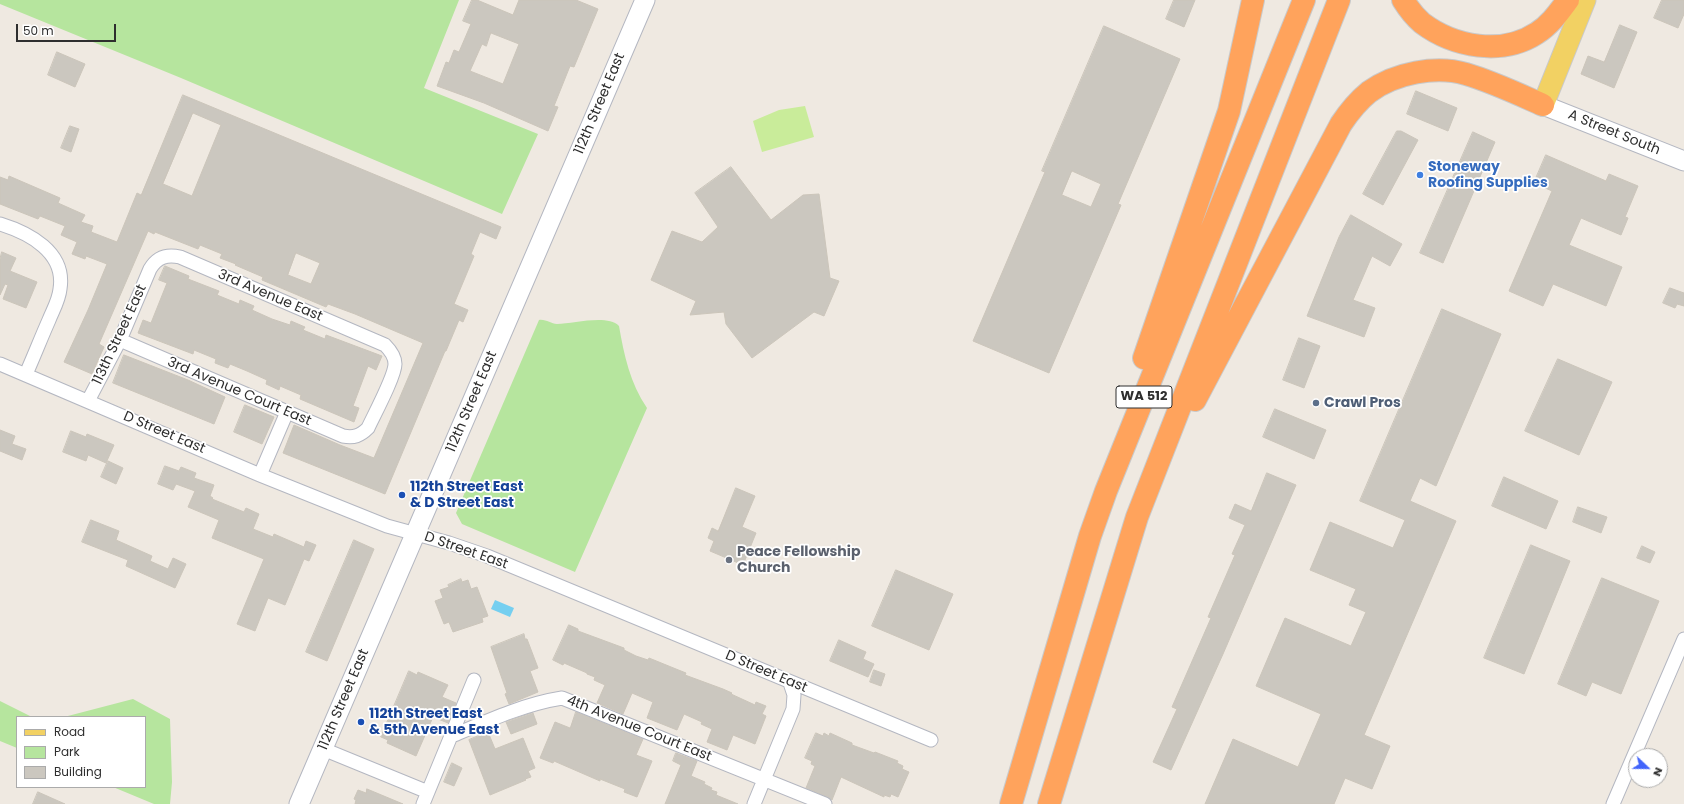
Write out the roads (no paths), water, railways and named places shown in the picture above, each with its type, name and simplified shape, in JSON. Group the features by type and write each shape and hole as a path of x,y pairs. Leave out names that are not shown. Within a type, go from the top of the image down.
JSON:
{"highway":[{"path":"1090,536 1125,414 1229,111 1253,0"},
{"name":"WA 512","path":"1010,804 1090,536 1106,491 1304,0"},
{"name":"WA 512","path":"1049,804 1137,518 1339,0"},
{"path":"1403,0 1421,22 1441,35 1470,45 1490,47 1521,41 1537,33 1545,27 1568,0"},
{"path":"1137,518 1183,423 1337,131 1348,113 1357,103 1376,87 1394,79 1430,71 1443,70 1466,74 1544,105"}],"main road":[{"path":"1544,105 1585,0"},
{"name":"112th Street East","path":"299,804 640,2"},
{"name":"A Street South","path":"1544,105 1684,161"}],"street":[{"path":"0,224 28,235 42,243 56,260 61,280 60,288 51,314 26,374"},
{"name":"3rd Avenue East","path":"150,269 158,259 165,256 172,255 180,257 385,345 391,351 395,362 392,374 368,428 359,435"},
{"name":"113th Street East","path":"88,401 120,340 150,269"},
{"name":"3rd Avenue Court East","path":"120,340 343,436 351,437 359,435"},
{"name":"D Street East","path":"0,364 260,475 387,526 449,543 487,556 790,683 931,740"},
{"path":"260,475 287,412"},
{"path":"1613,804 1684,639"},
{"path":"423,804 474,680"},
{"path":"754,804 793,709 794,694 790,683"},
{"name":"4th Avenue Court East","path":"452,736 539,702 562,698 825,804"},
{"path":"323,749 428,792"}],"water":[{"path":"495,600 514,608 510,617 491,609"}],"place":[{"name":"Stoneway Roofing Supplies","path":"1420,175"},
{"name":"Crawl Pros","path":"1316,403"},
{"name":"112th Street East & D Street East","path":"402,495"},
{"name":"Peace Fellowship Church","path":"729,560"},
{"name":"112th Street East & 5th Avenue East","path":"361,722"}]}
